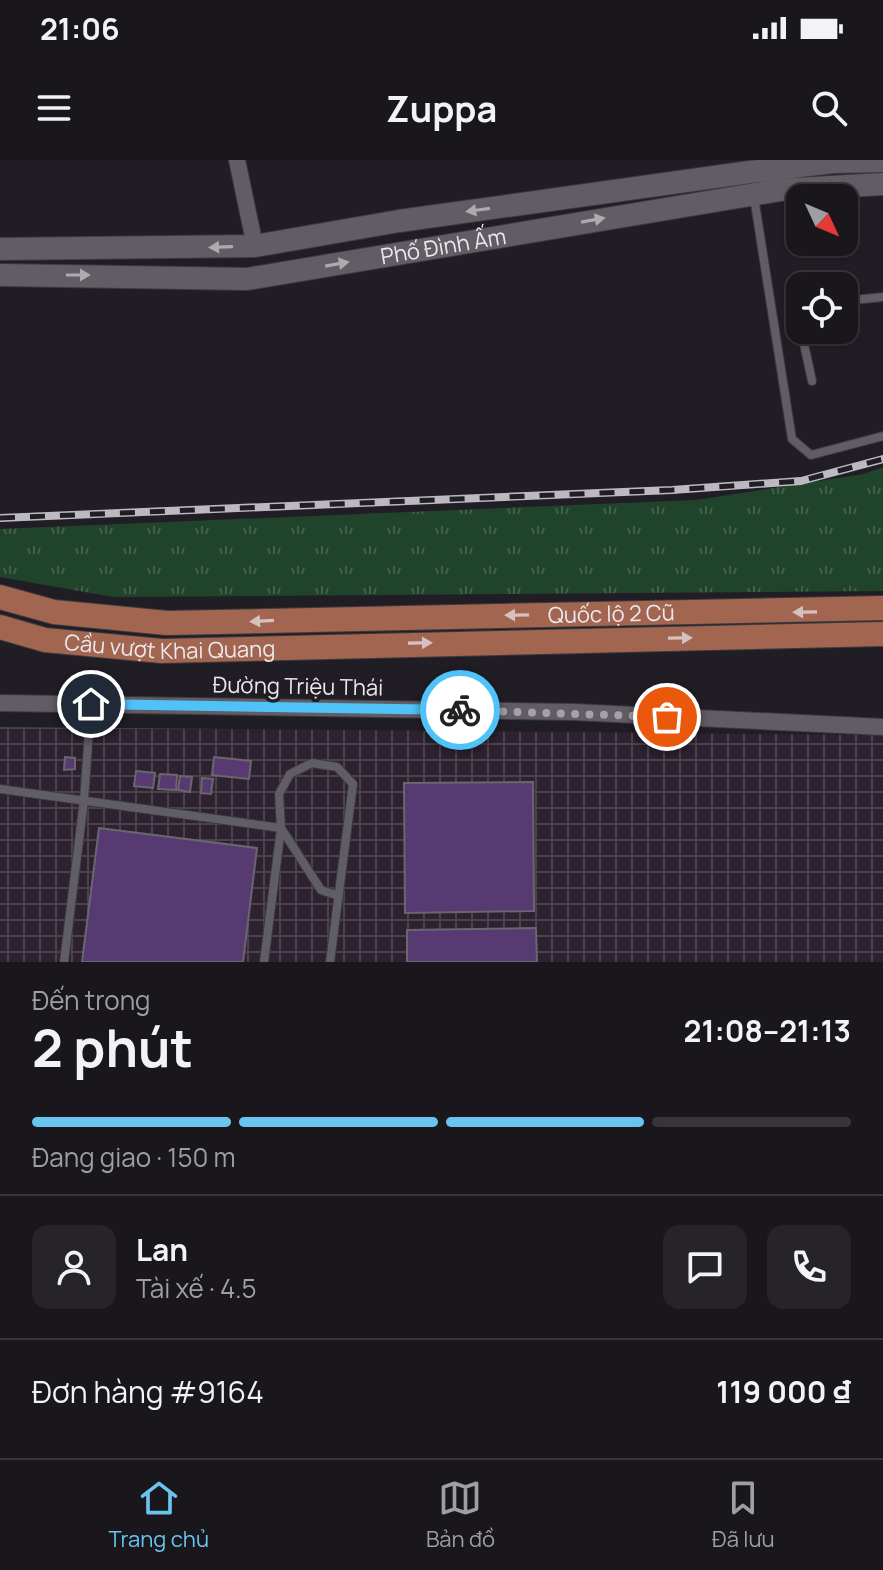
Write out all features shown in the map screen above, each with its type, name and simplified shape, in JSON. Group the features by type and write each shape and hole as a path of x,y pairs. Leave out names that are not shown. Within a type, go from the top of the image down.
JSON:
{"main road":[{"name":"Cầu vượt Khai Quang","path":"0,597 54,612 135,621 226,623 339,618"},
{"name":"Quốc lộ 2 Cũ","path":"339,618 883,608"},
{"name":"Cầu vượt Khai Quang","path":"0,627 45,640 162,651 342,644"},
{"name":"Quốc lộ 2 Cũ","path":"342,644 883,634"}],"street":[{"path":"237,160 255,246"},
{"name":"Phố Đình Ấm","path":"0,249 255,246 833,162 883,161"},
{"name":"Phố Đình Ấm","path":"0,275 247,279 750,175 883,184"},
{"path":"285,241 290,272"},
{"name":"Đường Triệu Thái","path":"0,703 574,712 883,727"}],"lane":[{"path":"750,175 792,439 811,455 883,436"},
{"path":"858,300 883,297"},
{"path":"804,344 812,381"},
{"path":"64,962 84,800 91,704"},
{"path":"264,962 281,828 279,794 290,774 312,763 337,767 353,784 330,962"},
{"path":"0,789 281,828 321,890 339,896"}],"shaded area":[{"path":"0,727 883,735 883,962 0,962"}],"green space":[{"path":"883,467 883,591 113,597 0,577 0,529 696,500 864,474"}],"building":[{"path":"65,757 75,758 75,769 64,770"},
{"path":"214,757 251,761 249,779 212,775"},
{"path":"136,771 155,773 153,788 134,786"},
{"path":"160,774 177,775 176,790 158,789"},
{"path":"180,776 192,777 190,792 178,790"},
{"path":"202,778 213,779 211,794 201,793"},
{"path":"533,782 534,911 405,913 404,783"},
{"path":"99,828 257,848 243,962 82,962"},
{"path":"536,928 537,962 407,962 407,930"}],"railway":[{"path":"0,518 672,490 801,481 883,459"}],"way so far":[{"path":"460,710 667,717"}],"route":[{"path":"91,704 460,710"}]}
